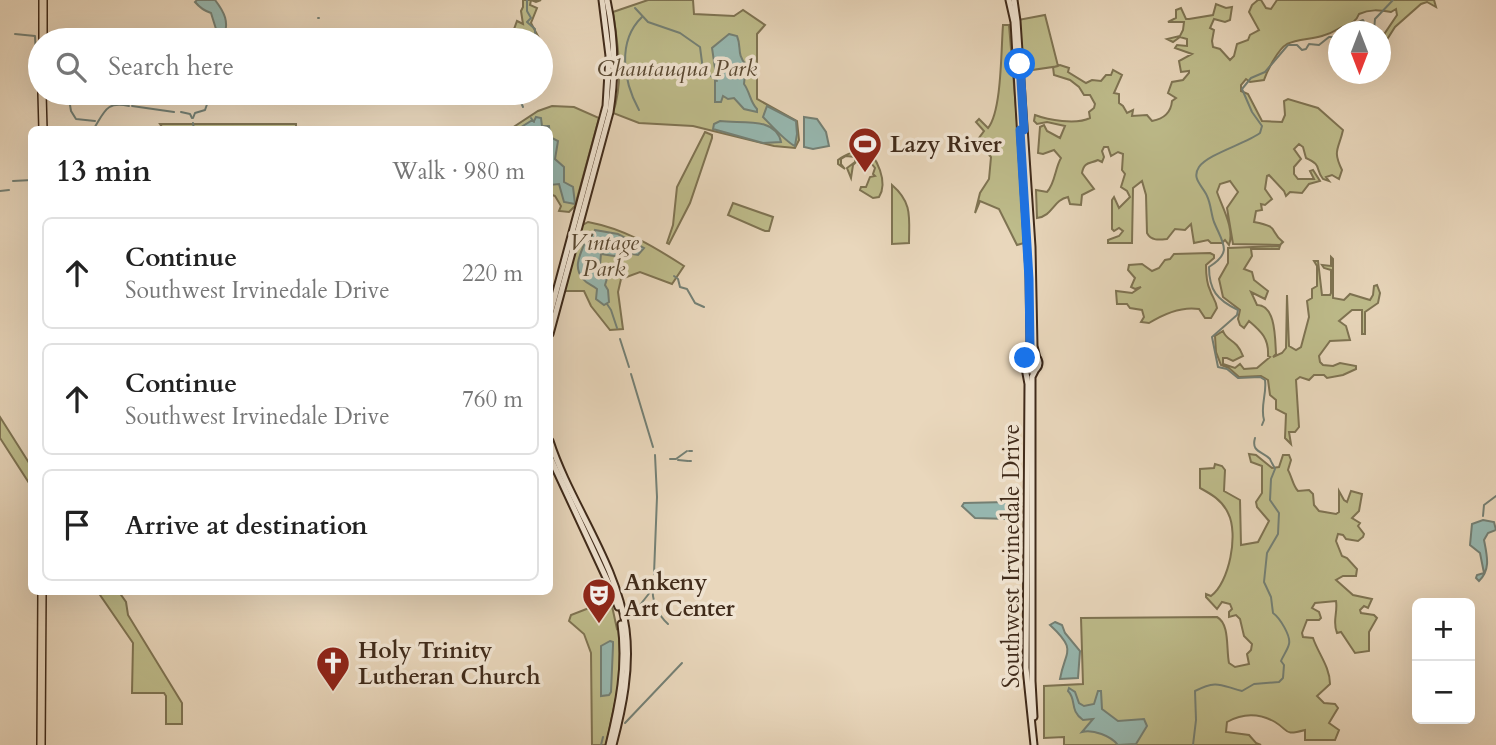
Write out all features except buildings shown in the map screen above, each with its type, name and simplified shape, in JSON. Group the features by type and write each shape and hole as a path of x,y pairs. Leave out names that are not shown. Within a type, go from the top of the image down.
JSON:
{"main road":[{"path":"45,0 45,28"},
{"path":"595,161 599,135 607,115 609,56 602,0"},
{"path":"553,304 595,161 613,88 614,48 607,0"},
{"name":"Southwest Irvinedale Drive","path":"1012,0 1033,273 1034,346 1039,364 1032,377 1034,745"},
{"path":"44,126 45,105"},
{"name":"Southwest Irvinedale Drive","path":"1022,130 1030,346 1023,362 1028,380 1026,668 1034,745"},
{"path":"553,322 580,215"},
{"path":"1026,357 1030,355 1037,358"},
{"path":"1025,368 1030,371 1036,369"},
{"path":"553,450 614,585 623,614 627,672 611,745"},
{"path":"553,463 608,582 619,613 623,647 622,678 611,745"},
{"path":"41,745 42,595"}],"green space":[{"path":"523,0 531,0 530,5 537,8 531,23 534,28 514,28 517,21 523,24"},
{"name":"Chautauqua Park","path":"648,0 693,0 694,14 734,16 743,10 765,25 757,34 757,99 797,121 799,140 795,148 774,146 693,126 639,123 613,113 619,76 613,12"},
{"path":"1258,0 1271,9 1277,0 1434,0 1436,7 1427,2 1421,4 1391,33 1391,24 1397,15 1396,9 1391,12 1367,11 1359,14 1354,21 1328,21 1328,34 1287,44 1277,55 1264,80 1250,82 1246,79 1241,85 1241,91 1248,94 1262,121 1282,122 1285,115 1284,101 1288,99 1318,108 1343,130 1337,150 1342,170 1339,179 1332,175 1326,177 1329,181 1323,179 1316,165 1306,158 1303,147 1299,144 1294,149 1301,159 1294,167 1294,174 1298,179 1314,179 1310,171 1313,170 1320,181 1309,184 1302,193 1290,192 1286,196 1269,175 1267,176 1265,189 1272,199 1265,205 1261,204 1262,210 1256,211 1254,222 1271,227 1283,242 1280,245 1233,244 1227,208 1238,192 1230,181 1220,184 1217,192 1229,225 1229,245 1225,240 1222,243 1211,243 1208,240 1194,243 1191,224 1185,230 1175,229 1167,239 1153,239 1147,233 1146,195 1142,181 1133,188 1132,243 1108,243 1108,240 1119,236 1123,231 1119,228 1114,231 1112,229 1112,200 1114,197 1119,208 1130,197 1121,187 1125,174 1122,170 1123,154 1118,152 1111,156 1108,147 1104,147 1102,151 1102,162 1098,160 1084,166 1082,173 1094,189 1082,195 1081,205 1070,204 1068,197 1037,218 1036,190 1047,192 1050,189 1061,158 1054,150 1038,153 1040,127 1044,125 1047,131 1060,138 1065,126 1047,122 1037,124 1034,121 1035,115 1062,121 1084,120 1090,118 1089,112 1095,104 1090,95 1084,95 1070,80 1054,75 1053,67 1025,71 1018,20 1045,15 1058,66 1069,68 1068,72 1086,83 1092,80 1101,81 1106,75 1111,75 1113,70 1122,75 1114,93 1119,94 1119,103 1127,113 1133,110 1132,116 1147,115 1152,121 1166,115 1176,98 1168,93 1172,82 1183,80 1189,73 1181,72 1179,61 1192,54 1175,48 1177,45 1187,46 1187,39 1180,37 1173,42 1167,39 1180,36 1183,30 1184,22 1168,22 1176,18 1176,10 1181,8 1186,19 1189,19 1213,15 1216,4 1232,7 1230,20 1225,22 1214,19 1210,28 1214,30 1213,47 1220,49 1230,60 1237,44 1248,40 1250,35 1259,30 1249,12"},
{"path":"1003,25 1009,25 1020,157 1024,243 1017,245 999,209 980,201 975,213 980,193 989,179 991,157 978,143 970,154 968,153 984,131 976,122 979,119 988,128 993,120 1000,79"},
{"path":"552,106 574,107 599,118 575,206 569,212 559,211 561,206 553,195 553,126 515,126 538,111"},
{"path":"160,124 296,124 296,126"},
{"path":"705,132 712,135 712,138 690,203 669,244 667,243 673,225 677,187"},
{"path":"863,148 873,157 880,170 882,191 879,197 873,198 860,190 861,187 866,187 870,177 875,176 875,168 871,163 860,164 867,157 864,154 858,157 858,160 853,165 851,178 847,168 855,162 856,157 846,156 841,159 845,169 838,164 841,158"},
{"path":"892,185 907,205 909,243 892,244"},
{"path":"733,203 773,217 769,231 728,215"},
{"name":"Vintage Park","path":"588,222 638,239 684,266 672,284 640,272 621,279 618,292 623,329 610,330 591,306 584,291 564,291 581,226"},
{"path":"1280,246 1279,249 1251,249 1252,256 1244,269 1252,272 1254,280 1268,291 1265,299 1251,292 1257,305 1263,306 1271,317 1275,332 1276,354 1273,357 1286,348 1287,295 1289,346 1296,350 1301,347 1309,317 1307,301 1312,298 1312,289 1317,286 1317,266 1314,261 1318,261 1322,295 1331,293 1331,270 1322,265 1331,266 1331,257 1333,298 1344,300 1350,294 1370,300 1374,286 1377,285 1380,293 1378,303 1365,312 1365,334 1362,334 1362,310 1352,310 1339,321 1346,326 1350,340 1330,341 1319,356 1323,365 1333,366 1340,363 1356,366 1356,369 1327,378 1324,375 1314,375 1309,380 1300,377 1296,380 1299,427 1295,432 1289,432 1291,444 1285,438 1286,414 1276,409 1276,400 1270,395 1268,380 1261,376 1239,377 1221,365 1216,352 1215,336 1223,331 1243,356 1233,361 1223,358 1223,364 1235,368 1240,364 1244,369 1257,368 1270,357 1266,340 1258,329 1249,321 1244,328 1240,325 1240,310 1223,297 1219,279 1228,263 1228,248"},
{"path":"1210,253 1214,258 1206,265 1207,278 1217,308 1211,318 1205,318 1199,309 1185,309 1166,314 1149,323 1141,322 1144,317 1142,310 1130,308 1127,304 1117,304 1116,291 1132,293 1141,287 1131,287 1135,278 1128,270 1129,265 1142,264 1152,271 1174,254"},
{"path":"0,417 28,461 28,481 0,438"},
{"path":"1249,454 1256,455 1272,468 1279,467 1283,455 1289,455 1291,460 1288,470 1295,487 1298,491 1309,490 1313,494 1314,505 1319,511 1336,514 1339,512 1339,491 1347,502 1351,491 1362,494 1359,511 1352,518 1360,523 1358,526 1364,534 1363,537 1358,541 1338,534 1336,541 1342,556 1357,569 1356,576 1343,576 1336,580 1353,595 1372,599 1368,608 1364,606 1360,610 1361,613 1377,618 1369,632 1369,651 1355,653 1341,632 1337,633 1336,601 1315,603 1312,608 1319,612 1321,618 1307,620 1302,633 1303,637 1313,638 1328,672 1330,684 1317,696 1324,703 1335,704 1338,708 1329,723 1339,730 1335,740 1305,740 1305,730 1287,732 1269,719 1251,715 1227,722 1226,732 1249,735 1261,745 1064,745 1064,737 1044,738 1044,686 1083,684 1081,618 1217,617 1226,631 1229,663 1235,667 1249,664 1247,654 1252,644 1244,636 1240,619 1236,615 1229,617 1232,609 1230,604 1222,602 1217,609 1206,597 1206,594 1211,596 1217,590 1223,580 1230,558 1233,533 1226,508 1200,488 1200,469 1214,468 1215,464 1222,466 1225,470 1224,491 1240,500 1241,545 1258,542 1269,521 1256,502 1262,493 1262,466 1251,462"},
{"path":"100,595 121,595 126,602 128,615 182,703 182,724 166,724 164,693 132,693 133,643"},
{"path":"607,601 612,606 617,629 619,628 620,679 606,745 592,745 591,653 584,634 569,621 571,615"}],"water":[{"path":"215,0 224,13 225,28 216,28 211,13 195,2"},
{"path":"729,34 737,36 741,57 746,65 744,84 757,112 744,109 734,98 723,96 721,102 715,102 712,48"},
{"path":"767,106 796,121 795,146 763,117"},
{"path":"536,117 541,118 542,126 523,126 531,121"},
{"path":"804,117 817,119 826,132 829,146 813,149 804,147"},
{"path":"720,121 765,125 778,134 781,142 763,143 713,129 714,124"},
{"path":"553,138 558,141 555,159 564,167 564,182 573,187 575,204 564,202 559,184 553,185"},
{"path":"595,230 618,234 644,248 638,255 601,254 600,265 609,272 605,285 609,302 604,305 596,299 597,289 585,281 578,268 587,236"},
{"path":"1007,502 1012,506 1013,516 1009,519 975,518 962,506 964,503"},
{"path":"1483,520 1494,522 1496,530 1488,533 1484,540 1487,567 1483,576 1479,581 1477,575 1484,573 1480,553 1470,545 1472,524"},
{"path":"1055,622 1062,625 1080,651 1078,678 1060,679 1067,646 1050,625"},
{"path":"613,642 611,692 601,696 601,646"},
{"path":"1069,688 1084,706 1094,704 1098,691 1101,691 1102,709 1118,721 1144,719 1147,726 1136,744 1118,745 1102,734 1082,732 1093,719 1083,720 1079,716 1074,709"}],"waterway":[{"path":"527,0 527,11 531,18 527,22 534,28"},
{"path":"1375,21 1393,0"},
{"path":"635,8 648,22 680,33 700,47 703,70 717,81"},
{"path":"639,110 629,87 625,62 629,38 642,17"},
{"path":"15,34 28,35"},
{"path":"1262,425 1265,380 1260,377 1238,378 1227,369 1218,367 1212,337 1237,315 1238,310 1220,298 1211,282 1209,267 1221,257 1224,247 1208,199 1196,175 1199,167 1210,158 1260,133 1262,126 1252,112 1242,89 1251,78 1265,72 1288,45 1297,45 1302,50 1309,44 1319,45 1328,38"},
{"path":"70,105 76,119 95,121"},
{"path":"96,126 107,109 115,105"},
{"path":"115,105 121,105"},
{"path":"121,105 129,106"},
{"path":"193,118 195,113 205,110 207,105"},
{"path":"132,106 174,112"},
{"path":"181,112 190,114 192,118"},
{"path":"531,118 534,122"},
{"path":"13,181 28,180"},
{"path":"0,191 9,190"},
{"path":"674,276 680,287 687,289 695,303 704,307"},
{"path":"607,304 617,328"},
{"path":"620,339 629,367"},
{"path":"631,374 653,447"},
{"path":"1193,745 1195,691 1214,684 1242,691 1254,684 1279,682 1283,678 1284,665 1281,661 1289,641 1284,627 1273,613 1271,597 1264,582 1267,553 1278,534 1279,513 1270,500 1271,479 1275,469 1270,459 1256,449 1255,438"},
{"path":"670,459 676,459 687,451"},
{"path":"654,574 657,497 655,455"},
{"path":"678,460 688,461"},
{"path":"1483,516 1484,505 1496,496"},
{"path":"653,586 656,607 668,624"},
{"path":"636,610 651,591"},
{"path":"629,619 632,615"},
{"path":"625,723 682,663"},
{"path":"601,745 603,737"}],"place":[{"name":"Lazy River","path":"865,174"},
{"name":"Ankeny Art Center","path":"599,625"},
{"name":"Holy Trinity Lutheran Church","path":"333,693"}],"route":[{"path":"1020,64 1024,130 1020,130 1029,279 1030,346 1025,358"}]}
